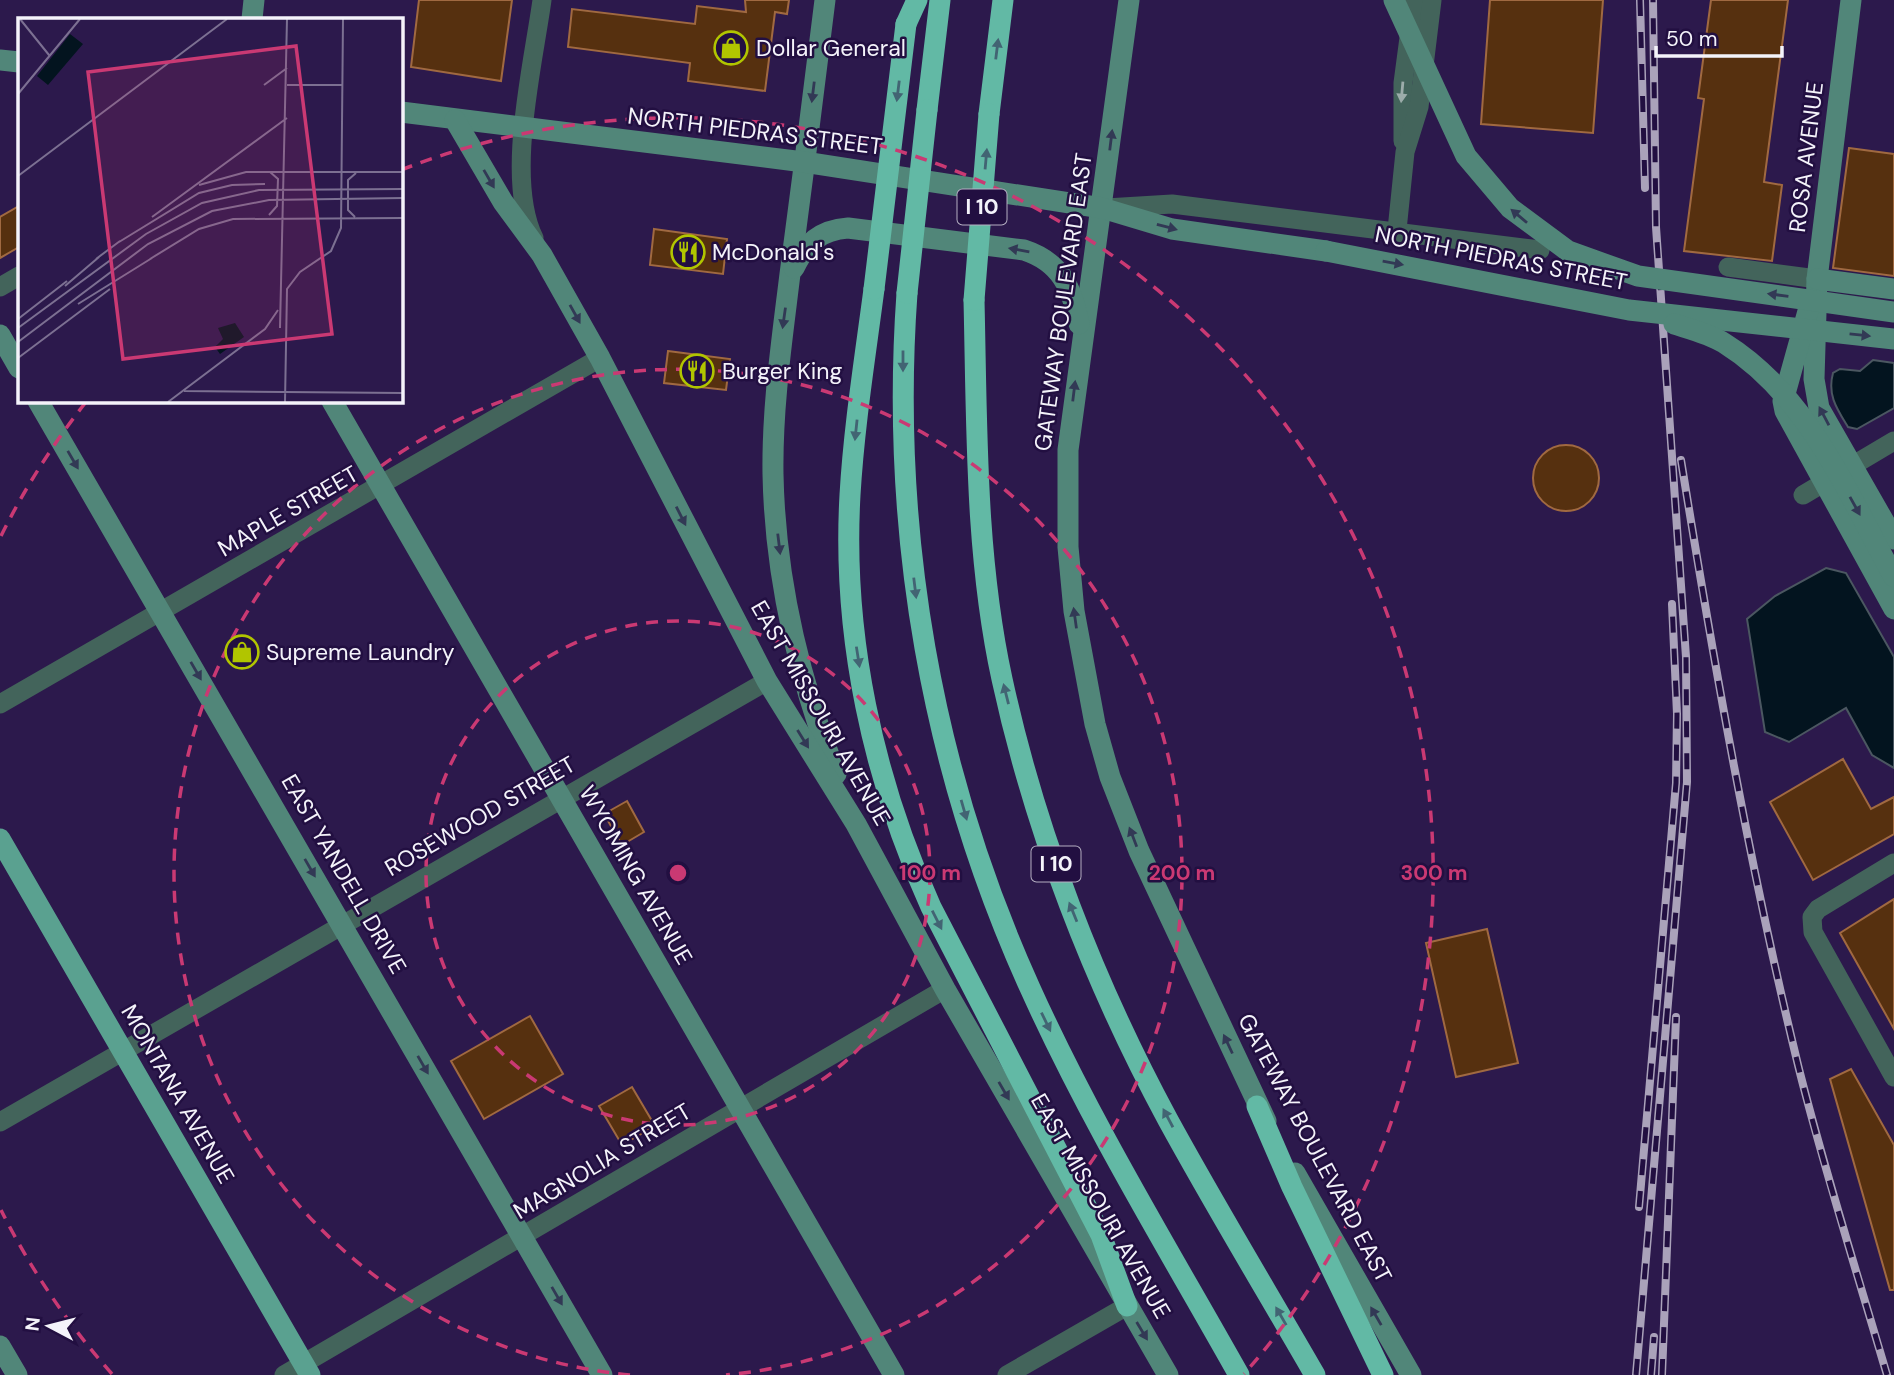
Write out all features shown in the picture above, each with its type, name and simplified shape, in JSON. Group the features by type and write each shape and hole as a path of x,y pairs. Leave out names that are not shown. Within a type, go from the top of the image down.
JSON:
{"highway":[{"path":"917,0 906,24 856,425 849,531 857,653 875,750 909,860 930,907 1101,1235 1127,1306"},
{"path":"940,0 907,293 903,355 904,438 913,576 919,626 939,722 969,829 1004,927 1065,1060 1099,1128 1239,1375"},
{"name":"I 10","path":"1003,0 989,114 974,300 981,531 1002,678 1040,817 1077,921 1167,1118 1315,1375"},
{"path":"1257,1106 1292,1187 1383,1375"}],"main road":[{"path":"252,18 254,0"},
{"path":"824,0 773,429 775,517 793,637 813,712 856,824"},
{"name":"GATEWAY BOULEVARD EAST","path":"1129,0 1068,450 1068,547 1074,611 1092,712 1110,777 1139,851 1257,1106 1411,1375"},
{"name":"NORTH PIEDRAS STREET","path":"1394,0 1466,156 1510,208 1569,251 1638,276 1894,312"},
{"name":"ROSA AVENUE","path":"1817,279 1852,0"},
{"path":"0,60 18,62"},
{"name":"NORTH PIEDRAS STREET","path":"402,112 804,162 1102,208 1172,229 1326,251 1629,310 1894,339"},
{"name":"EAST MISSOURI AVENUE","path":"455,120 503,202 542,255 600,358 767,681 856,824 946,989 1168,1375"},
{"path":"790,276 803,250 825,231 834,229 848,228 1024,250 1051,262 1062,273 1070,287 1082,336"},
{"path":"1817,279 1894,289"},
{"path":"1817,279 1814,379 1816,401 1894,539"},
{"path":"1817,279 1783,401 1824,483 1894,609"},
{"path":"1629,310 1722,341 1780,388 1811,428 1894,577"},
{"path":"0,335 18,366"},
{"name":"EAST YANDELL DRIVE","path":"39,402 602,1375"},
{"name":"WYOMING AVENUE","path":"333,402 894,1375"},
{"name":"MONTANA AVENUE","path":"0,839 306,1369"},
{"path":"0,1346 17,1375"}],"street":[{"name":"EAST MISSOURI AVENUE","path":"541,0 525,128 522,196 531,232 542,255"},
{"path":"1397,230 1405,152 1401,105 1414,0"},
{"path":"1405,152 1419,107 1432,0"},
{"name":"NORTH PIEDRAS STREET","path":"1102,208 1172,204 1397,230 1539,250"},
{"path":"1728,267 1817,279"},
{"path":"0,287 18,277"},
{"name":"MAPLE STREET","path":"0,705 600,358"},
{"path":"1803,495 1894,441"},
{"name":"ROSEWOOD STREET","path":"0,1122 767,681"},
{"path":"1894,863 1818,909 1811,923 1813,932 1894,1077"},
{"name":"MAGNOLIA STREET","path":"284,1375 306,1369 522,1237 946,989"},
{"path":"1007,1375 1127,1306"}],"water":[{"path":"1873,360 1894,363 1894,408 1857,429 1848,427 1832,395 1833,373 1840,369 1860,371"},
{"path":"1826,568 1846,573 1894,657 1894,768 1872,755 1846,708 1789,742 1765,732 1747,619 1775,596"}],"building":[{"path":"419,0 512,0 501,81 411,67"},
{"path":"745,0 789,0 787,14 775,12 765,91 688,81 690,63 568,47 572,9 695,24 697,6 746,12"},
{"path":"1490,0 1603,0 1593,133 1481,124"},
{"path":"1711,0 1788,0 1764,182 1782,185 1772,261 1684,251 1704,99 1698,98"},
{"path":"1849,148 1894,154 1894,276 1833,268"},
{"path":"18,207 18,248 0,258 0,217"},
{"name":"McDonald's","path":"654,229 727,239 723,274 650,265"},
{"name":"Burger King","path":"668,351 730,359 726,390 664,383"},
{"path":"1566,445 1589,455 1599,478 1589,501 1566,511 1543,501 1533,478 1543,455"},
{"path":"1843,759 1871,809 1894,797 1894,834 1813,880 1770,802"},
{"path":"627,801 644,832 622,845 604,814"},
{"path":"1894,899 1894,1029 1840,933"},
{"path":"1487,929 1518,1063 1456,1077 1426,943"},
{"path":"530,1016 563,1074 484,1119 451,1061"},
{"path":"1851,1069 1894,1145 1894,1290 1890,1290 1830,1079"},
{"path":"632,1087 655,1126 622,1145 599,1106"}],"railway":[{"path":"1640,0 1645,188"},
{"path":"1636,1375 1687,782 1686,657 1656,227 1653,0"},
{"path":"1681,460 1734,766 1781,994 1819,1146 1887,1375"},
{"path":"1639,1207 1676,783 1677,714 1672,604"},
{"path":"1662,1375 1676,1017"},
{"path":"1651,1375 1654,1337"}],"place":[{"name":"Dollar General","path":"731,48"},
{"name":"McDonald's","path":"688,252"},
{"name":"Burger King","path":"697,371"},
{"name":"Supreme Laundry","path":"242,652"}]}
